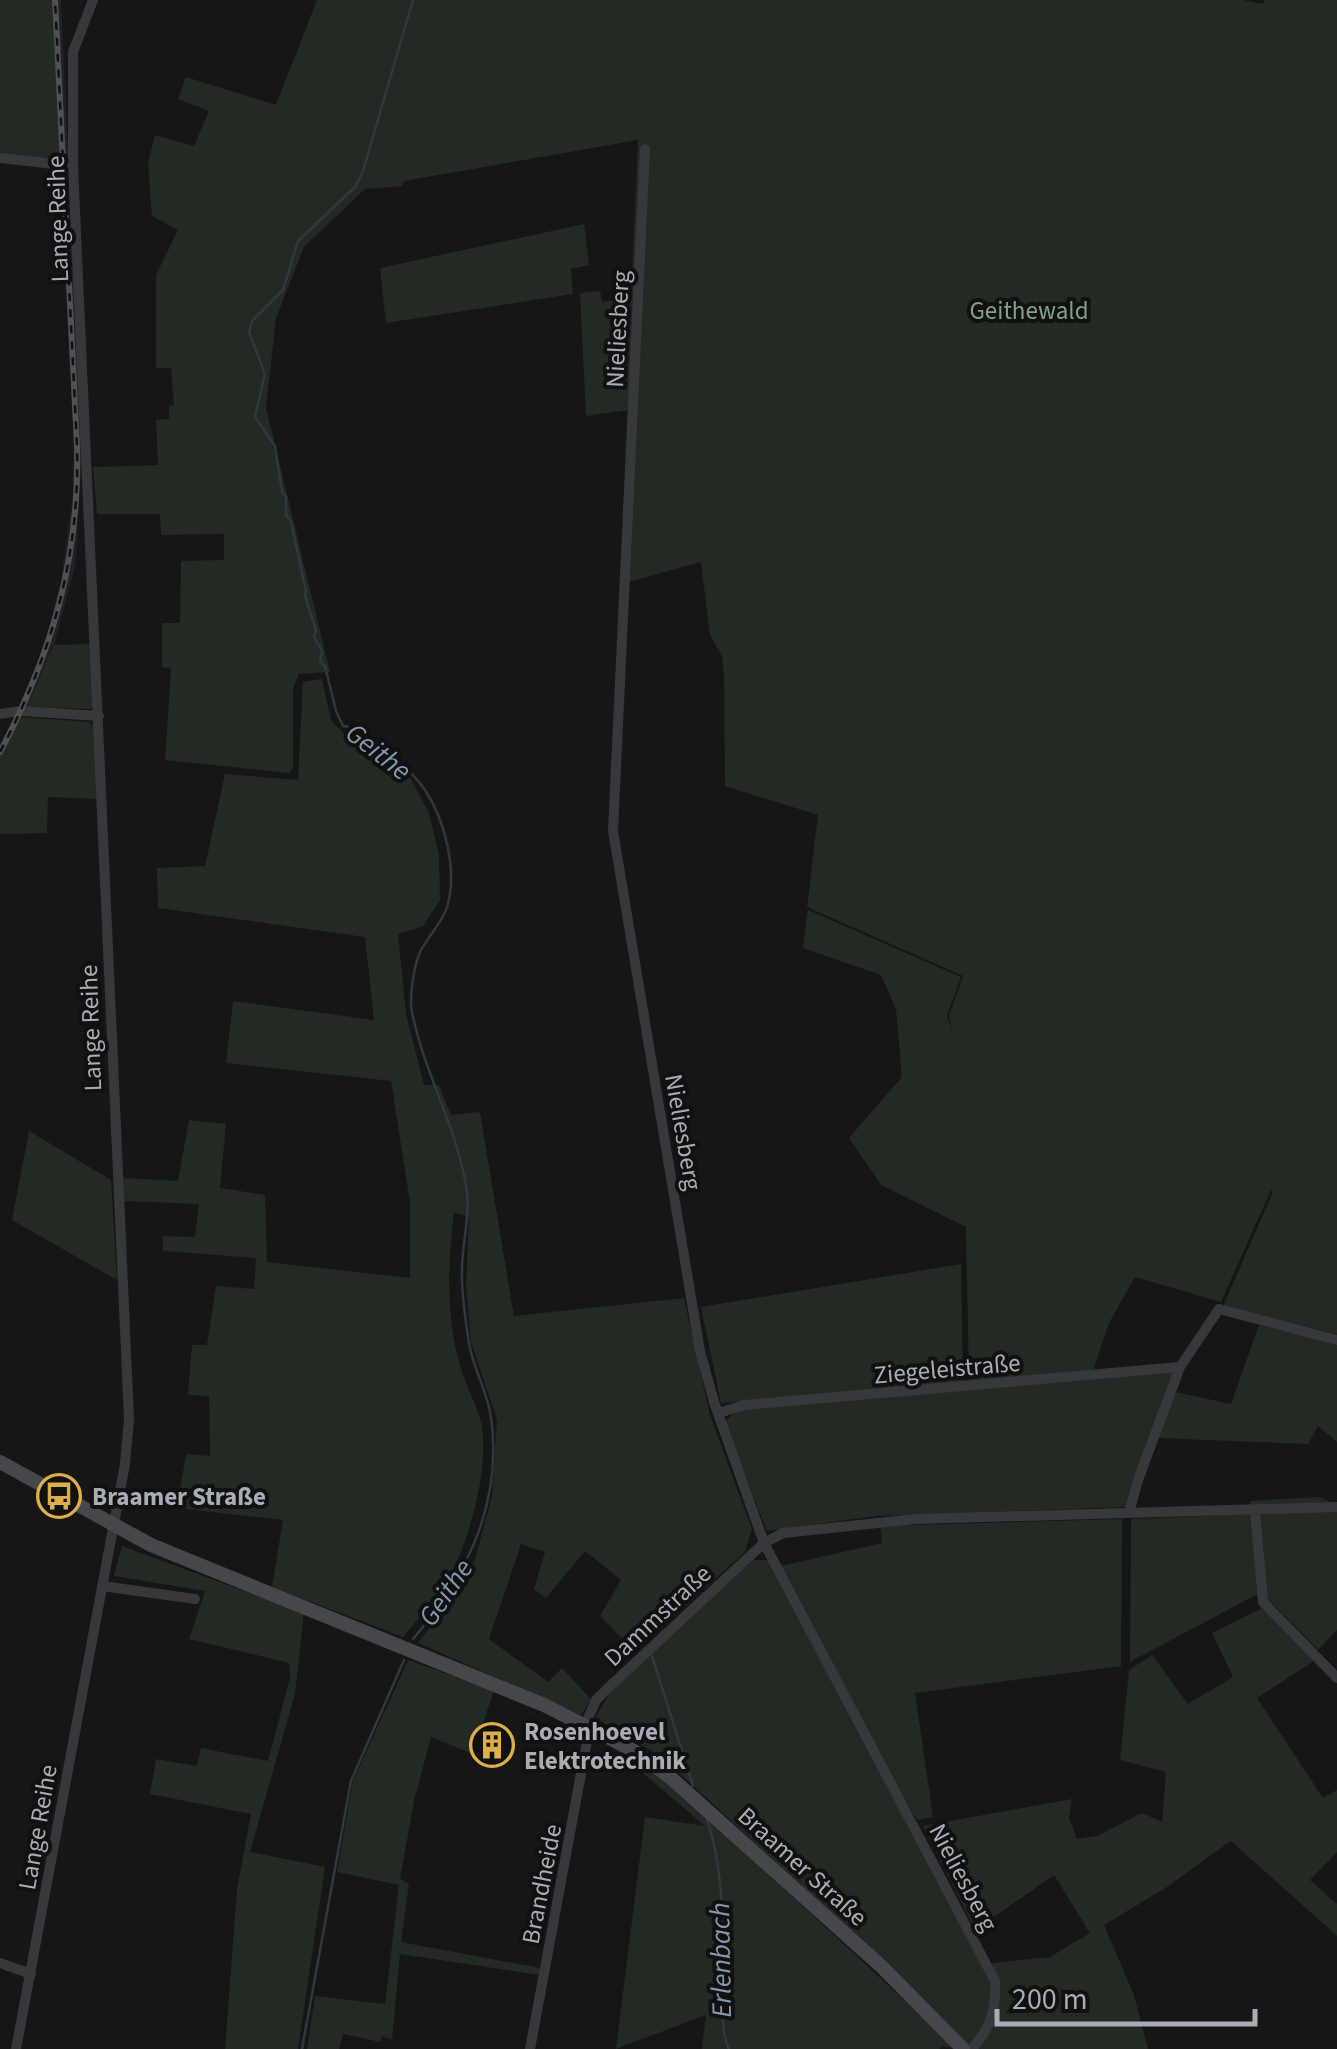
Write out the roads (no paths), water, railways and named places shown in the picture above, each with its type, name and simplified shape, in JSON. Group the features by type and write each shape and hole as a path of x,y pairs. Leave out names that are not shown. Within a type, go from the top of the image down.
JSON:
{"street":[{"name":"Lange Reihe","path":"16,2049 114,1528 129,1419 74,166 73,52 93,0"},
{"name":"Nieliesberg","path":"645,149 613,831 700,1351 764,1543 995,1981 994,2016 972,2049"},
{"path":"0,158 74,166"},
{"path":"0,714 21,711 98,716"},
{"path":"1129,1513 1180,1368 1219,1309 1337,1340"},
{"name":"Ziegeleistraße","path":"719,1413 744,1405 1180,1368"},
{"name":"Braamer Straße","path":"0,1462 114,1528 588,1724 631,1749 670,1777 882,1966 963,2049"},
{"path":"764,1543 784,1533 870,1522 1337,1508"},
{"path":"1255,1510 1263,1602 1337,1678"},
{"name":"Dammstraße","path":"588,1724 596,1700 607,1688 764,1543"},
{"path":"102,1586 195,1599"},
{"name":"Brandheide","path":"530,2049 588,1724"},
{"path":"0,1962 31,1974"}],"waterway":[{"name":"Geithe","path":"413,0 363,171 355,187 298,241 283,290 252,321 249,332 265,374 255,417 275,446 286,515 291,521 305,596 316,630 314,637 322,651 320,662 325,666 336,711 343,726 368,737 420,784 432,802 448,847 451,878 447,907 418,958 411,1006 417,1035 463,1170 468,1202 462,1260 464,1303 470,1347 491,1417 493,1449 486,1509 477,1537 450,1590 413,1639"},
{"name":"Erlenbach","path":"652,1656 693,1786"},
{"name":"Geithe","path":"302,2049 351,1781 404,1660"},
{"name":"Erlenbach","path":"706,1817 722,1898 723,2025 729,2049"}],"railway":[{"path":"0,752 34,678 59,604 68,566 77,487 55,0"}],"place":[{"name":"Braamer Straße","path":"59,1496"},
{"name":"Rosenhoevel Elektrotechnik","path":"492,1745"}],"park label":[{"name":"Geithewald","path":"1029,310"}]}
